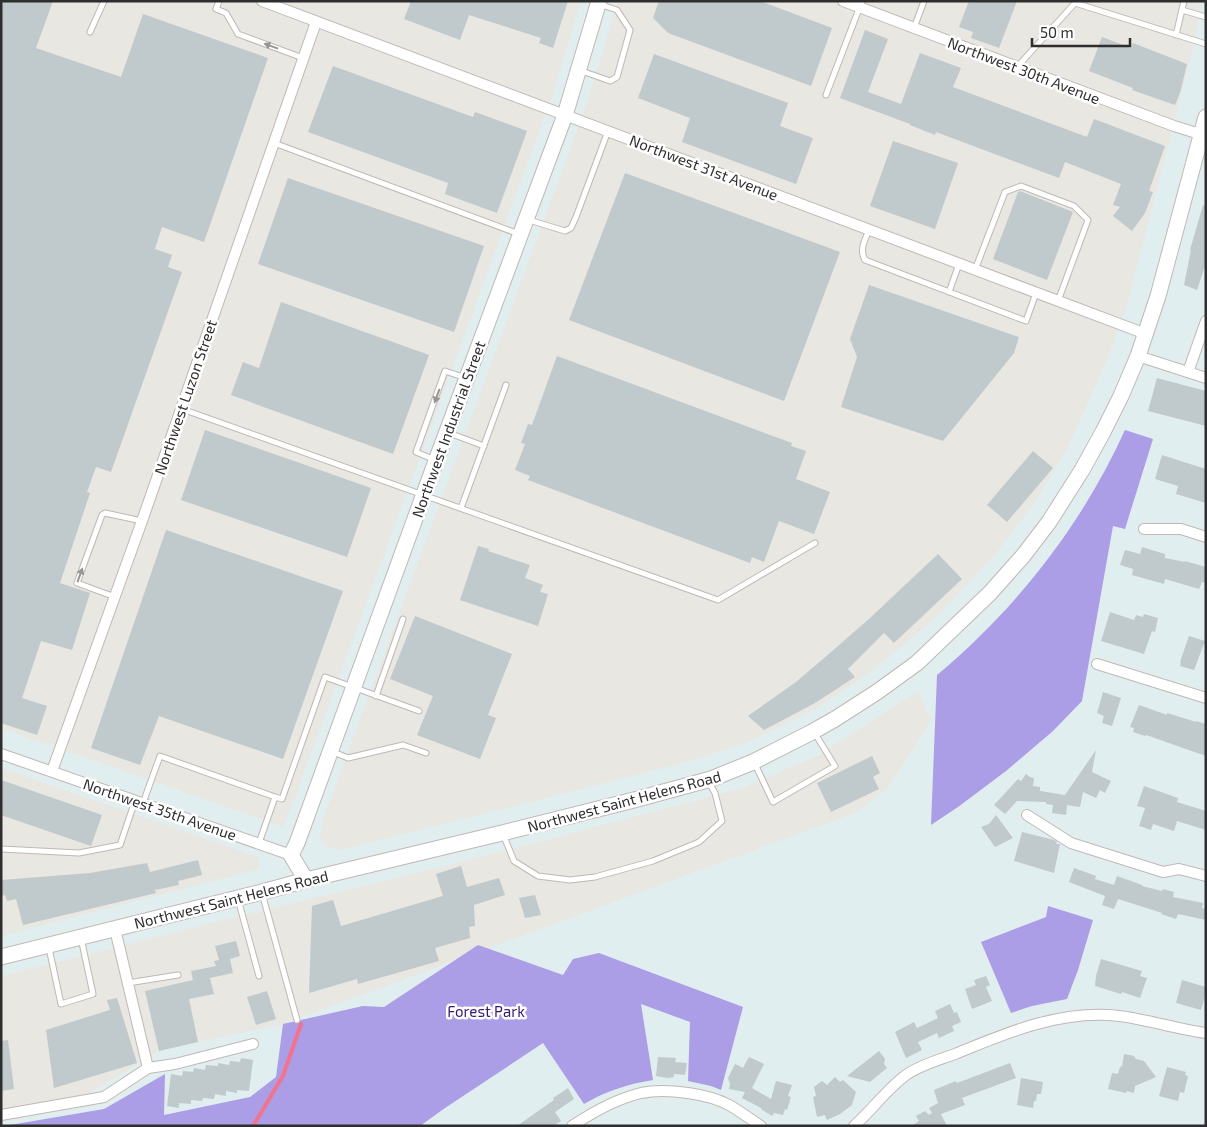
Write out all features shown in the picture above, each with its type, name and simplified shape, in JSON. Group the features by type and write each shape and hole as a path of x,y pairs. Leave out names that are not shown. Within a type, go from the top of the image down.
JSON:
{"main road":[{"name":"Northwest Industrial Street","path":"291,855 565,115 599,3"},
{"name":"Northwest Saint Helens Road","path":"1,957 634,800 707,780 753,762 814,731 878,692 917,663 990,593 1023,556 1049,522 1082,470 1121,396 1146,334 1203,135 1206,117"},
{"path":"291,855 306,880"}],"street":[{"name":"Northwest 31st Avenue","path":"262,1 1146,334"},
{"name":"Northwest 30th Avenue","path":"843,1 861,4 914,28 1174,126 1203,135"},
{"name":"Northwest Luzon Street","path":"52,771 142,521 316,22"},
{"path":"1188,372 1206,321"},
{"path":"1138,356 1206,378"},
{"path":"1144,529 1181,529 1206,537"},
{"path":"1096,664 1206,698"},
{"name":"Northwest 35th Avenue","path":"1,754 291,855"},
{"path":"1027,815 1071,843 1163,872 1179,869 1206,876"},
{"path":"115,929 148,1068"},
{"path":"854,1126 908,1074 989,1040 1045,1021 1067,1017 1110,1015 1144,1019 1206,1034"},
{"path":"1,1116 104,1097 148,1068 175,1064 254,1044"},
{"path":"572,1126 593,1112 615,1102 642,1093 656,1091 711,1098 727,1104 761,1126"}],"lane":[{"path":"90,32 104,1"},
{"path":"219,1 216,9 226,13 238,34 304,58"},
{"path":"914,28 924,1"},
{"path":"1176,35 1184,1"},
{"path":"579,70 610,80 616,77 630,30 616,10 599,3"},
{"path":"1016,67 1075,3 1206,44"},
{"path":"826,95 861,4"},
{"path":"1182,10 1206,17"},
{"path":"526,219 558,230 565,231 571,228 608,131"},
{"path":"274,143 520,235"},
{"path":"975,270 1005,192 1021,186 1074,206 1088,220 1058,301"},
{"path":"869,230 862,248 862,255 865,260 949,292 1026,321 1036,293"},
{"path":"949,292 959,264"},
{"path":"436,461 416,452 446,371 467,378"},
{"path":"461,508 506,385"},
{"path":"181,408 718,600 814,543"},
{"path":"447,432 484,446"},
{"path":"115,597 77,584 102,515 105,513 112,514 142,521"},
{"path":"376,696 403,619"},
{"path":"1,849 79,853 120,845 160,756 282,799 325,677 419,711"},
{"path":"753,762 773,802 835,766 814,731"},
{"path":"331,751 348,758 403,745 426,753"},
{"path":"502,833 514,861 538,876 570,880 595,877 653,861 699,842 722,821 715,793 707,780"},
{"path":"259,843 275,797"},
{"path":"262,892 297,1020"},
{"path":"238,898 259,976"},
{"path":"48,946 61,1004 94,994 81,937"},
{"path":"128,984 178,975"}],"shaded area":[{"path":"1,1 581,1 553,94 284,827 1,728"},
{"path":"618,1 1203,1 1189,64 1126,309 1106,362 1067,449 1033,505 993,557 941,612 909,641 858,681 808,713 746,743 679,764 340,850 332,849 324,845 320,837 323,820 586,106"},
{"path":"918,691 931,720 887,789 855,813 283,1024 160,1050 73,1103 1,1118 1,976 470,860 743,788 817,756"},
{"path":"1,768 258,857 259,869 1,936"}],"green space":[{"path":"1125,430 1153,439 1125,529 1113,526 1082,701 1053,731 1006,771 931,825 937,675 994,622 1020,594 1044,563 1089,499"},
{"path":"1048,906 1093,920 1078,970 1067,999 1032,1006 1011,1013 981,942 1046,917"},
{"name":"Forest Park","path":"478,945 563,975 573,959 599,953 743,1007 721,1090 688,1081 690,1022 641,1004 653,1080 617,1089 584,1104 543,1043 420,1126 4,1126 104,1109 165,1074 164,1115 250,1097 276,1077 283,1024 363,1006 384,1007"}],"building":[{"path":"1,1 53,1 36,48 121,77 143,14 268,58 204,242 162,227 155,249 172,255 168,267 182,272 111,472 96,467 87,492 90,493 60,583 90,593 72,650 41,641 22,698 47,706 37,735 1,723"},
{"path":"411,1 568,1 553,48 539,43 541,38 469,15 460,40 404,19"},
{"path":"659,1 760,1 832,28 811,86 668,33 653,18"},
{"path":"969,1 1017,1 999,48 971,38 973,32 959,27"},
{"path":"865,30 888,39 868,92 901,104 920,53 961,68 953,87 1087,137 1094,119 1165,146 1149,191 1153,192 1145,213 1132,231 1113,216 1120,207 1113,205 1121,184 1065,162 1059,178 936,132 935,135 840,98"},
{"path":"1102,37 1131,48 1133,43 1187,64 1175,105 1132,90 1133,88 1089,71"},
{"path":"654,54 788,103 780,126 813,138 796,184 682,142 690,118 638,98"},
{"path":"333,66 473,117 475,112 527,131 497,213 445,194 448,183 308,132"},
{"path":"893,141 958,163 935,229 870,206"},
{"path":"625,173 840,252 784,401 569,320"},
{"path":"288,178 484,246 454,332 258,264"},
{"path":"1020,191 1073,212 1047,280 993,259"},
{"path":"1203,205 1206,206 1206,263 1197,290 1184,285 1190,250"},
{"path":"869,285 1019,337 1014,353 943,441 841,407 857,357 850,339"},
{"path":"281,302 429,355 393,454 231,395 243,362 259,368"},
{"path":"557,356 792,443 791,446 806,451 796,479 830,492 814,534 779,521 764,562 752,557 750,563 528,480 530,476 515,470 525,444 521,443 528,424 532,425"},
{"path":"1157,378 1206,391 1206,426 1148,411"},
{"path":"205,430 371,488 347,557 181,500"},
{"path":"1033,451 1053,468 1007,522 987,505"},
{"path":"1162,455 1206,469 1206,503 1176,494 1178,486 1155,479"},
{"path":"166,530 343,591 283,759 159,716 140,765 91,748"},
{"path":"478,546 530,565 525,578 543,585 540,592 548,594 538,626 460,600"},
{"path":"1142,547 1165,554 1165,558 1206,567 1206,583 1202,582 1199,589 1165,579 1164,584 1132,575 1133,569 1120,565 1125,550 1140,554"},
{"path":"938,554 962,579 894,643 884,633 848,669 855,677 815,703 764,730 748,716 796,682 870,618"},
{"path":"1110,612 1134,620 1136,615 1143,617 1144,614 1158,618 1155,632 1152,631 1144,654 1101,641"},
{"path":"415,616 512,654 488,715 496,718 480,759 417,735 433,696 390,679"},
{"path":"1189,636 1205,641 1194,670 1180,666"},
{"path":"1103,692 1121,698 1112,726 1102,723 1104,716 1097,713"},
{"path":"1139,705 1167,715 1167,713 1206,724 1206,756 1133,732 1134,728 1130,727"},
{"path":"1096,750 1092,772 1111,781 1105,793 1100,790 1096,798 1083,792 1080,807 1067,805 1066,815 1052,813 1053,805 1046,804 1046,802 1017,801 1005,814 994,805 1018,779 1021,781 1026,774 1034,778 1033,786 1040,787 1040,791 1065,795"},
{"path":"872,756 880,773 873,777 879,789 831,812 817,783"},
{"path":"1,780 102,815 91,846 1,815"},
{"path":"1144,786 1178,798 1177,802 1206,811 1206,830 1177,821 1174,831 1153,824 1151,830 1139,826 1145,808 1137,806"},
{"path":"996,815 1013,838 995,847 981,827 989,824"},
{"path":"1022,832 1054,840 1057,842 1056,844 1060,844 1054,873 1014,861"},
{"path":"198,860 202,875 178,881 179,885 155,890 156,893 23,925 16,899 7,901 5,895 1,896 1,880 90,873 147,863 150,872"},
{"path":"461,866 467,887 499,878 505,895 474,905 475,926 469,927 470,938 435,948 439,961 358,984 357,979 309,993 312,906 333,900 341,926 443,896 436,874"},
{"path":"1074,868 1096,876 1095,879 1114,885 1117,876 1142,886 1174,892 1173,897 1203,903 1202,908 1206,909 1206,920 1178,914 1176,919 1118,899 1114,909 1102,905 1105,896 1069,882"},
{"path":"535,895 541,915 525,918 519,898"},
{"path":"236,941 240,956 230,959 233,973 210,978 214,994 189,999 198,1042 159,1051 145,991 193,980 191,971 216,966 214,961 219,960 215,946"},
{"path":"1101,959 1142,971 1140,976 1147,978 1140,998 1095,986"},
{"path":"986,976 990,985 986,987 992,1001 972,1009 965,989 976,985 974,980"},
{"path":"1182,980 1206,987 1201,1010 1176,1003"},
{"path":"267,991 276,1019 256,1025 247,997"},
{"path":"117,998 137,1063 54,1088 46,1030 110,1010 107,1000"},
{"path":"950,1004 954,1013 957,1012 961,1022 952,1026 954,1031 939,1038 937,1033 918,1042 922,1050 906,1058 895,1032 914,1022 917,1028 938,1018 935,1011"},
{"path":"8,1040 14,1089 1,1091 1,1041"},
{"path":"879,1051 885,1059 884,1064 887,1068 870,1082 847,1076"},
{"path":"1124,1054 1144,1061 1156,1077 1135,1086 1134,1093 1108,1089 1112,1073 1118,1074 1122,1066"},
{"path":"658,1057 676,1058 675,1062 687,1063 685,1075 674,1074 674,1077 668,1078 656,1076"},
{"path":"749,1057 764,1064 752,1088 771,1099 776,1081 792,1085 788,1096 791,1097 787,1110 785,1109 783,1115 774,1113 772,1116 742,1098 745,1092 729,1089 728,1078 735,1064 743,1068"},
{"path":"241,1058 253,1060 249,1091 237,1090 237,1093 226,1091 226,1096 215,1094 214,1099 191,1100 191,1104 179,1103 179,1108 167,1106 171,1074 182,1076 183,1071 193,1072 194,1068 205,1070 206,1065 218,1066 218,1063 229,1065 230,1061 240,1062"},
{"path":"1010,1063 1016,1078 962,1098 965,1105 941,1114 947,1126 912,1126 919,1121 916,1116 925,1111 929,1115 932,1113 929,1108 938,1103 934,1090"},
{"path":"1167,1067 1186,1072 1185,1075 1188,1076 1184,1093 1180,1092 1178,1101 1159,1096"},
{"path":"835,1077 840,1082 843,1080 856,1092 852,1105 840,1114 827,1120 825,1115 817,1117 813,1097 816,1096 814,1087 822,1081 827,1085"},
{"path":"1021,1078 1043,1082 1041,1094 1037,1094 1033,1108 1017,1105"},
{"path":"568,1088 574,1099 555,1112 561,1121 553,1126 517,1126 554,1100 553,1098"}],"waterway":[{"path":"253,1126 283,1076 301,1024"}]}
